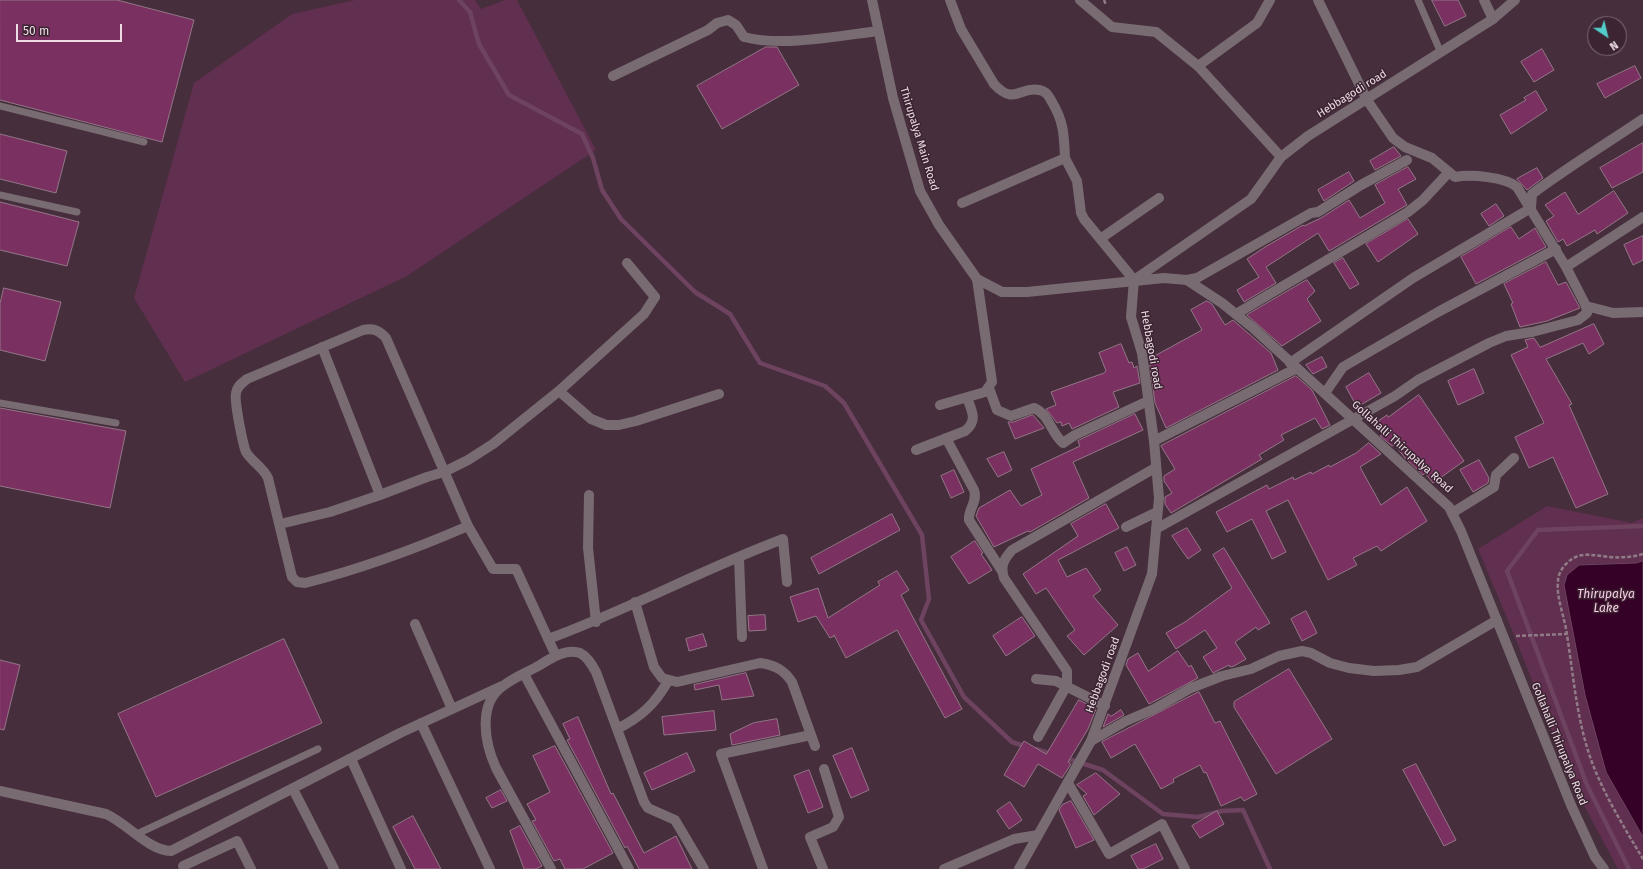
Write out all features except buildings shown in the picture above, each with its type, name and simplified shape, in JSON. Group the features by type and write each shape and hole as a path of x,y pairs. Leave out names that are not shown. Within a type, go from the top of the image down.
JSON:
{"street":[{"name":"Thirupalya Main Road","path":"872,0 893,98 920,191 939,225 976,279 1002,292 1028,292 1134,280"},
{"path":"950,0 961,29 994,84 1000,90 1008,94 1016,94 1034,90 1040,90 1048,94 1062,122 1065,158 1077,181 1081,214 1134,280"},
{"path":"1080,0 1112,27 1156,32 1198,66 1281,157"},
{"path":"1198,66 1257,23 1270,0"},
{"path":"1156,529 1395,396 1418,380 1489,343 1506,336 1532,332 1578,320 1587,313 1586,306 1556,249 1518,188 1513,183 1497,179 1463,176 1455,177 1432,158 1398,142 1367,100 1318,0"},
{"path":"1484,0 1493,19"},
{"name":"Hebbagodi road","path":"1019,869 1091,741 1152,574 1158,498 1154,441 1142,353 1131,317 1134,280 1251,198 1281,157 1308,136 1493,19 1515,0"},
{"path":"613,76 708,30 716,23 728,20 736,24 744,37 758,41 797,40 878,31"},
{"path":"1531,208 1532,194 1562,171 1594,152 1643,119"},
{"path":"962,202 1065,158"},
{"path":"1187,280 1197,278 1311,213 1318,212 1361,185 1406,160"},
{"path":"1236,314 1408,212 1423,200 1449,172"},
{"path":"1100,239 1159,198"},
{"path":"1154,441 1293,366 1413,278 1531,208"},
{"path":"1566,267 1643,217"},
{"path":"1325,393 1343,367 1438,312 1556,249"},
{"path":"280,524 330,512 444,472 468,460 493,444 559,391 644,314 655,297 627,263"},
{"name":"Gollahalli Thirupalya Road","path":"1134,280 1164,278 1187,280 1236,314 1325,393 1449,507 1497,620 1571,805 1595,857 1604,869"},
{"path":"976,279 991,377 989,388 997,410 1011,416 1034,408 1039,410 1043,413 1056,438 1063,443 1075,435 1148,401"},
{"path":"1586,306 1614,313 1643,312"},
{"path":"468,526 430,543 368,565 305,583 297,582 292,577 280,524 266,474 250,457 245,448 235,394 239,385 247,379 363,330 375,329 381,332 386,338 468,526 493,569 516,569 556,656"},
{"path":"322,347 380,495"},
{"path":"940,405 985,392 989,388"},
{"path":"559,391 591,419 606,425 619,425 636,421 719,394"},
{"path":"916,450 965,431 972,424 974,414 967,398"},
{"path":"946,438 974,490 976,499 969,516 969,520 1002,571"},
{"path":"1452,513 1494,487 1496,476 1514,458"},
{"path":"1038,737 1067,685 1067,671 1004,578 1002,563 1012,550 1155,468"},
{"path":"589,495 588,548 596,622"},
{"path":"1126,527 1158,512"},
{"path":"548,639 596,622 635,602 784,539 787,582"},
{"path":"739,558 742,637"},
{"path":"635,602 654,668 662,678 677,682 760,663 772,664 787,674 792,682 815,746"},
{"path":"1091,741 1126,721 1154,710 1191,688 1222,676 1251,669 1279,656 1302,651 1311,653 1330,663 1349,668 1374,671 1399,670 1417,667 1497,620"},
{"path":"415,624 452,709"},
{"path":"0,791 106,814 116,819 162,851 176,850 351,758 421,723 502,686 556,656 567,652 580,653 589,660 596,672 644,802 648,808 675,820 704,869"},
{"path":"524,674 629,869"},
{"path":"1036,679 1056,681 1067,685 1105,706"},
{"path":"617,729 645,712 660,694 668,680"},
{"path":"502,686 493,698 487,711 486,734 489,752 496,768 551,869"},
{"path":"421,723 490,869"},
{"path":"763,869 721,754 811,735"},
{"path":"351,758 401,869"},
{"path":"823,869 810,837 833,827 839,817 824,768"},
{"path":"1068,783 1109,854 1162,824 1185,869"},
{"path":"293,789 334,869"},
{"path":"944,869 1014,839 1038,835"},
{"path":"176,850 184,867 236,841 251,869"}],"lane":[{"path":"1418,0 1441,53"},
{"path":"0,106 144,142"},
{"path":"0,196 77,212"},
{"path":"0,403 116,423"},
{"path":"137,834 318,749"}],"path":[{"path":"1643,554 1621,557 1584,554 1578,556 1566,563 1559,574 1558,587 1567,634 1578,719 1594,766 1623,825 1643,859"},
{"path":"1503,636 1567,634"}],"shaded area":[{"path":"355,0 475,0 481,9 505,0 517,0 596,150 407,276 185,382 134,298 194,83 292,14"},
{"path":"1547,506 1632,523 1643,518 1643,561 1636,563 1584,564 1606,772 1643,837 1643,869 1618,869 1573,785 1517,642 1478,549"}],"water":[{"name":"Thirupalya Lake","path":"1643,561 1643,837 1606,772 1585,695 1564,585 1567,575 1579,565 1636,563"}],"waterway":[{"path":"459,0 470,12 479,44 509,95 582,134 593,158 602,190 621,219 695,292 730,314 760,363 825,386 844,403 922,535 929,599 921,620 964,697 1012,742 1027,747"},
{"path":"1629,869 1587,785 1507,571 1538,530 1643,526"},
{"path":"1036,749 1052,754"},
{"path":"1065,758 1103,770 1163,814 1198,817 1222,811 1243,810 1270,869"}]}
